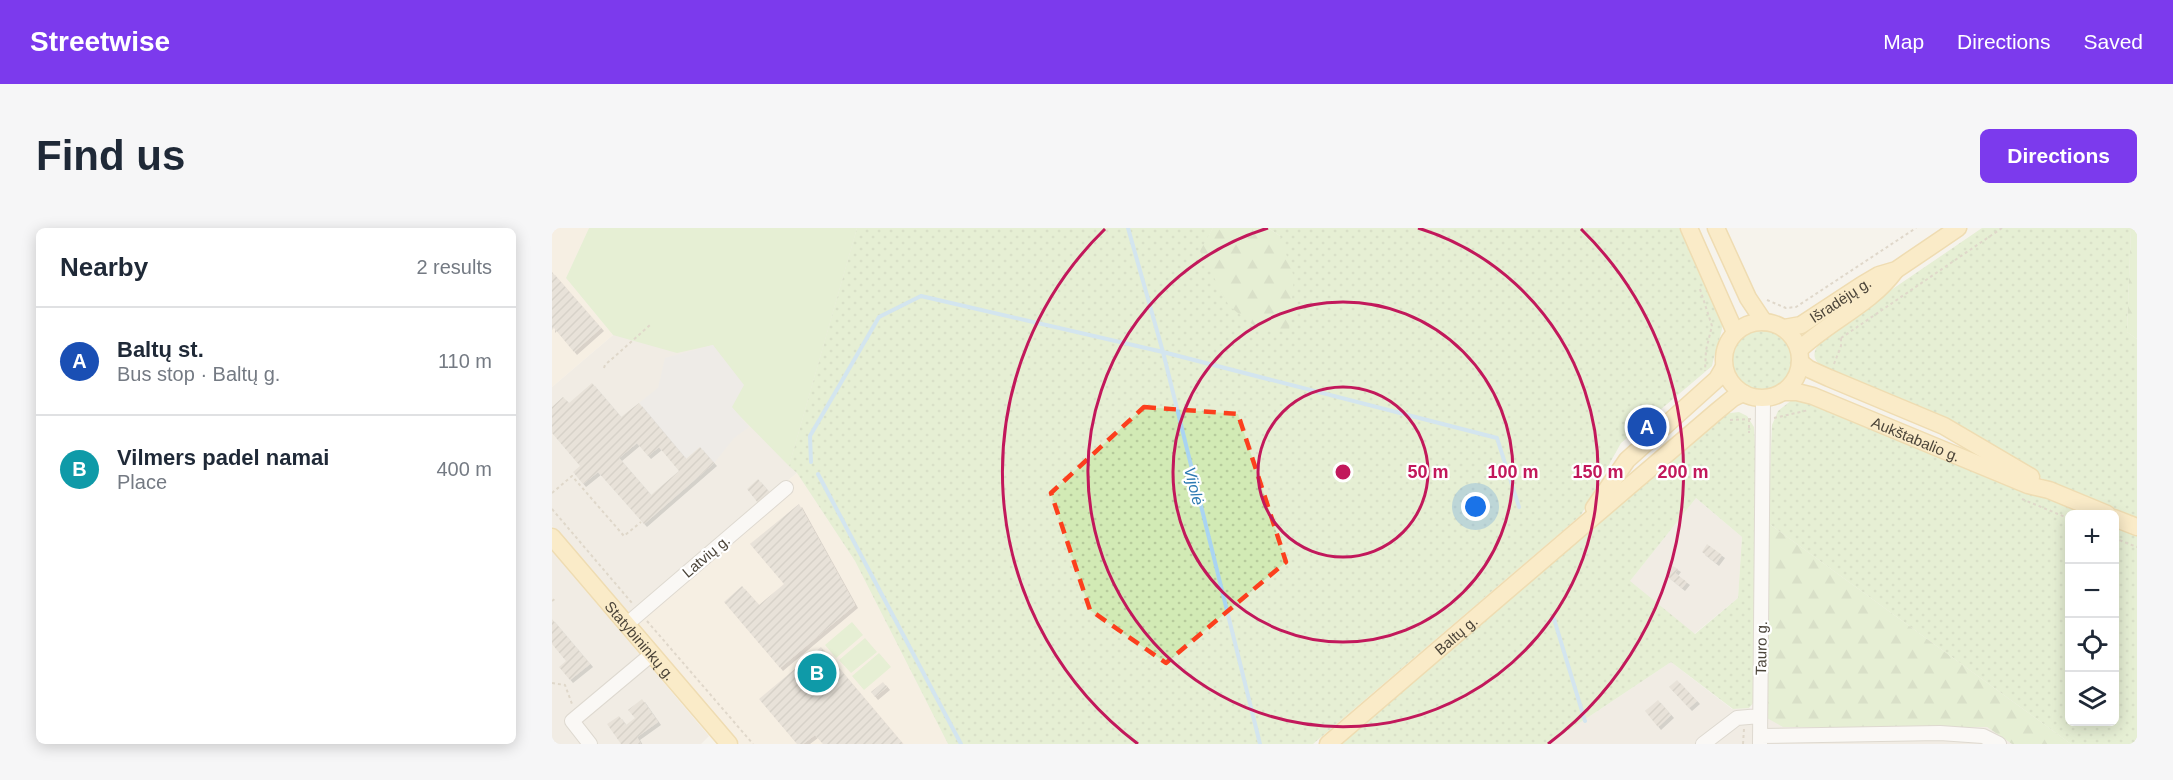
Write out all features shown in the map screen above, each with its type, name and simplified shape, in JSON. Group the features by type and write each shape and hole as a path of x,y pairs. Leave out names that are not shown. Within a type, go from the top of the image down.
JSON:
{"main road":[{"path":"1689,228 1735,332"},
{"path":"1716,228 1748,298 1764,322"},
{"name":"Išradėjų g.","path":"1784,328 1801,325 1879,275 1896,270 1958,228"},
{"name":"Išradėjų g.","path":"1800,356 1817,334 1875,292 1896,270"},
{"path":"1754,322 1764,322 1784,328 1791,334 1800,356 1798,374 1792,384 1783,392 1763,399 1743,393 1734,387 1724,367 1726,348 1735,332 1754,322"},
{"name":"Aukštabalio g.","path":"1800,356 1809,369 1944,426 2049,490"},
{"name":"Baltų g.","path":"1582,526 1627,460 1717,379 1724,367"},
{"name":"Aukštabalio g.","path":"1783,392 1797,392 1813,396 2028,485 2049,490 2097,510"},
{"name":"Baltų g.","path":"1328,744 1716,412 1743,393"},
{"path":"2119,520 2137,527"},
{"name":"Statybininkų g.","path":"552,537 729,744"}],"street":[{"name":"Tauro g.","path":"1760,740 1763,399"},
{"name":"Latvių g.","path":"627,624 786,488"},
{"path":"590,744 572,721 652,654"},
{"path":"1703,744 1737,718 1760,716"},
{"path":"1760,740 1940,733 1983,736 1999,744"}],"path":[{"path":"1765,299 1786,308 1796,307 1916,228"},
{"path":"1841,346 1841,338 2002,228"},
{"path":"1702,376 1706,370 1706,350 1712,326 1706,309"},
{"path":"604,368 650,325"},
{"path":"552,493 572,476 577,479 624,536 641,522"},
{"path":"552,509 753,744"},
{"path":"2119,540 2137,547"},
{"path":"552,601 556,598"},
{"path":"552,683 565,685 573,705 580,713"}],"highlighted area":[{"path":"1144,407 1238,414 1286,562 1166,663 1090,610 1051,493"}],"shaded area":[{"path":"552,228 589,228 566,278 613,335 552,387"},
{"path":"589,228 857,228 797,473 628,614 552,526 552,387 613,335"},
{"path":"713,345 744,385 732,407 749,427 734,438 714,463 700,447 686,459 639,403 658,388 665,358"},
{"path":"797,473 855,561 948,744 740,744 628,614"},
{"path":"1696,498 1742,537 1738,598 1694,634 1629,582"},
{"path":"552,551 709,736 701,744 552,744"},
{"path":"1671,662 1732,709 1749,708 1783,726 1987,727 2012,744 1548,744"}],"green space":[{"path":"589,228 857,228 789,466 731,407 713,345 677,353 613,335 566,278"},
{"path":"857,228 1213,228 1201,251 1280,236 1268,228 1685,228 1723,318 1723,324 1712,366 1621,443 1581,515 1313,744 948,744 855,561 797,473 789,466"},
{"path":"1213,228 1268,228 1280,236 1294,277 1289,331 1261,331 1229,306 1200,251"},
{"path":"1982,228 2131,228 2127,332 2137,339 2137,519 2041,478 1946,421 1826,368 1816,360 1815,351 1828,333"},
{"path":"2131,228 2137,228 2137,339 2127,332"},
{"path":"1761,329 1773,331 1783,338 1790,348 1792,360 1790,372 1783,382 1773,389 1761,391 1749,389 1739,382 1732,372 1730,360 1732,348 1739,338 1749,331"},
{"path":"1793,399 1822,405 2077,510 2065,510 2065,726 2119,726 2119,528 2137,536 2137,744 2071,744 1768,523 1772,425 1778,411"},
{"path":"1739,412 1747,416 1754,427 1758,499 1755,701 1749,708 1733,709 1671,662 1548,744 1338,744 1722,414","holes":["1696,498 1742,537 1738,598 1695,634 1630,581"]},
{"path":"1768,523 2071,744 2012,744 1987,727 1783,727 1765,717"},
{"path":"852,622 863,635 836,658 825,645"},
{"path":"865,638 877,652 851,673 839,660"},
{"path":"879,653 891,667 864,690 852,676"}],"building":[{"path":"552,272 601,328 574,352 554,328 552,330"},
{"path":"592,383 621,417 639,403 686,459 700,447 714,463 644,524 598,472 583,484 573,472 580,466 552,433 552,407 563,397 569,403","holes":["637,443 648,456 659,447 679,471 651,495 619,458"]},
{"path":"758,479 770,493 758,503 747,489"},
{"path":"799,504 855,605 780,668 724,602 742,586 759,605 784,584 750,544"},
{"path":"1707,544 1722,555 1716,563 1702,552"},
{"path":"1673,566 1678,569 1675,573 1687,582 1682,588 1666,575"},
{"path":"552,619 590,664 570,680 559,667 566,661 552,644"},
{"path":"821,647 903,744 823,744 815,735 803,744 797,744 759,699"},
{"path":"1677,680 1697,701 1689,708 1669,687"},
{"path":"883,682 887,687 875,697 871,692"},
{"path":"642,699 658,722 637,737 641,744 621,744 607,724 619,716 626,725 635,718 628,710"},
{"path":"1658,700 1671,715 1658,727 1645,711"}],"waterway":[{"name":"Vijolė","path":"1128,228 1163,352 1260,744"},
{"path":"811,462 810,436 879,317 921,296 1163,352 1497,438 1519,507"},
{"path":"818,474 961,744"},
{"path":"1554,619 1585,721"}],"place":[{"name":"Baltų st.","path":"1647,427"},
{"name":"Vilmers padel namai","path":"817,673"}]}
